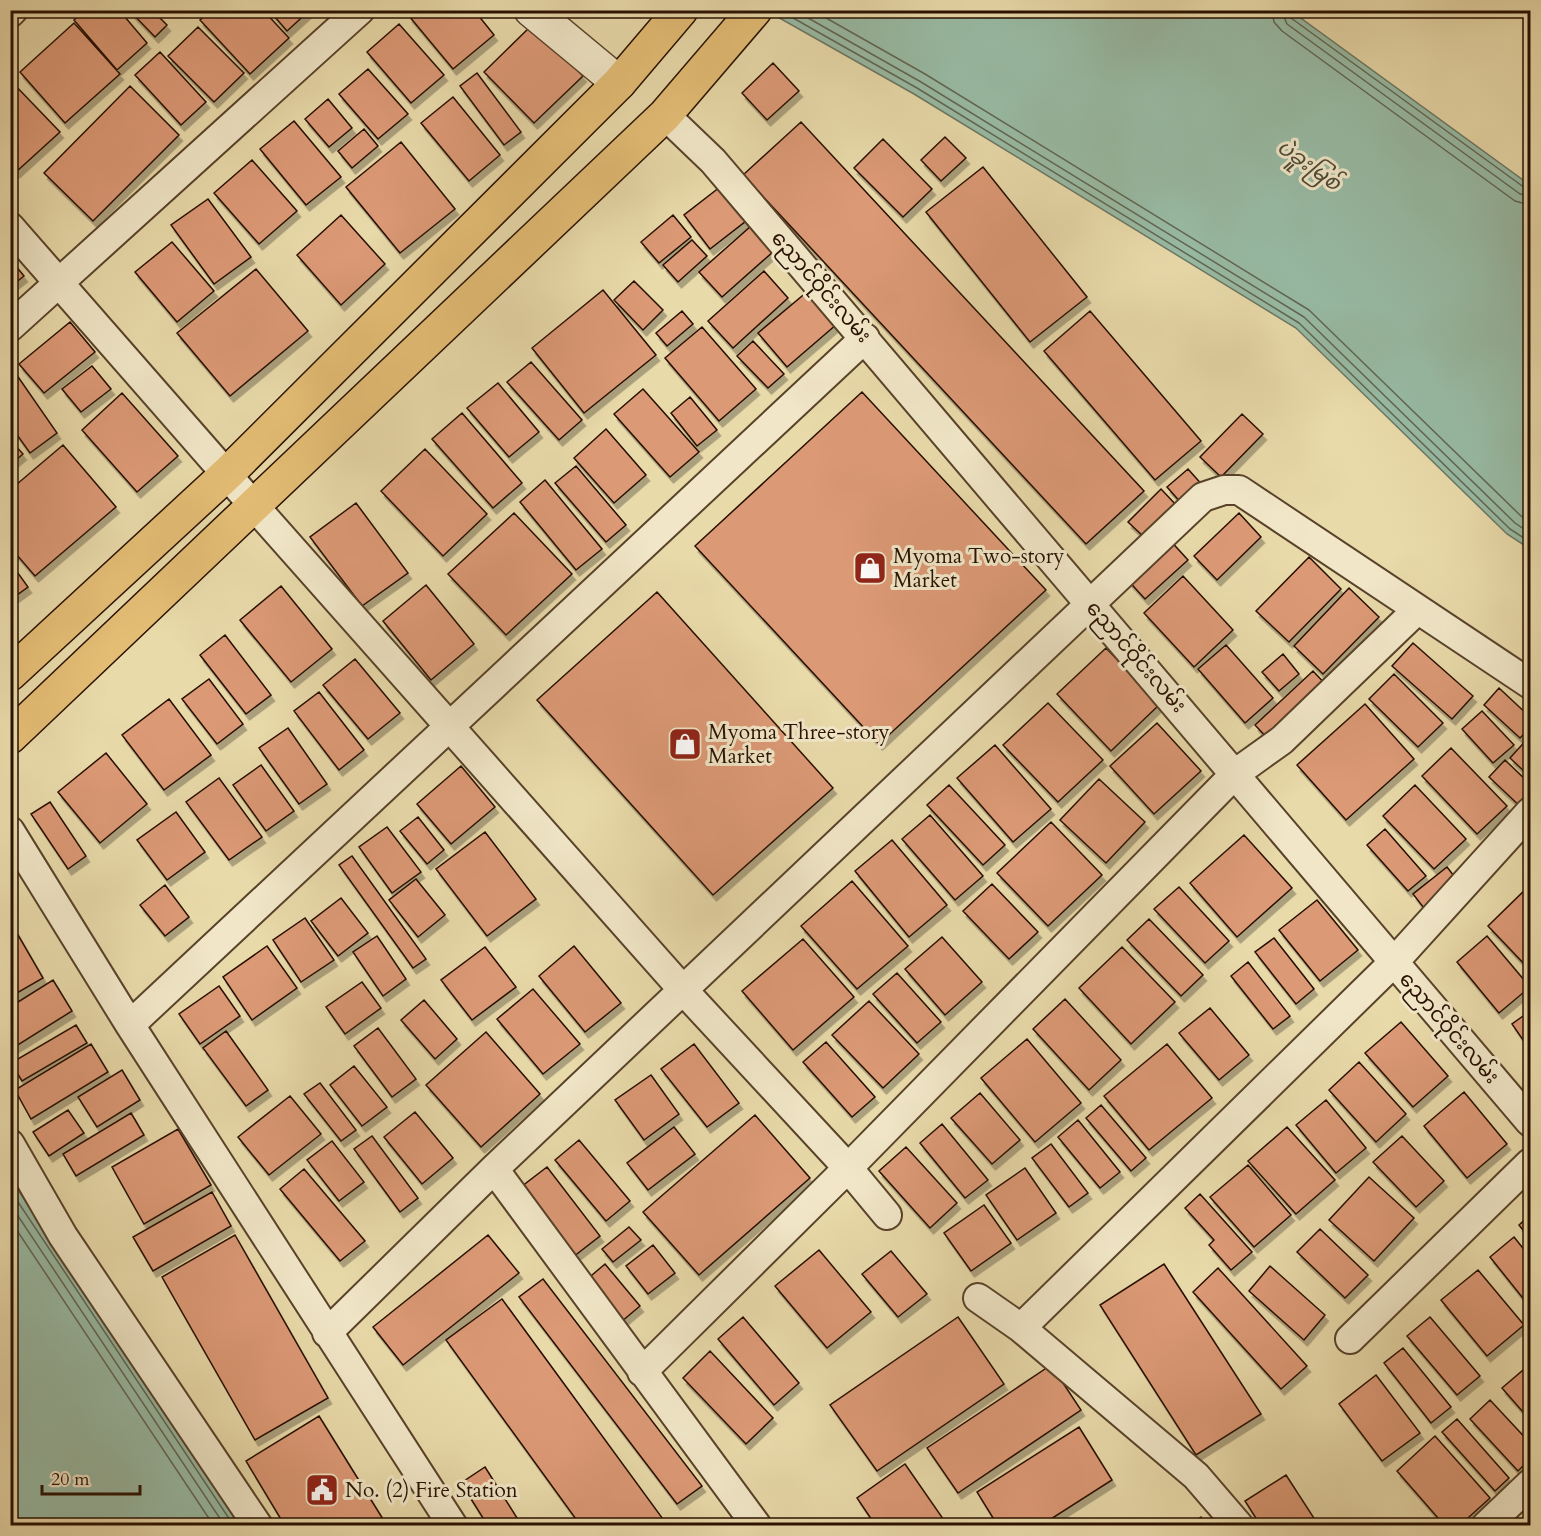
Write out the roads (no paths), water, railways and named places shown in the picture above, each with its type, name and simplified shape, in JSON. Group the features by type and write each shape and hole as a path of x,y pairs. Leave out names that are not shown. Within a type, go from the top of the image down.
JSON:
{"highway":[{"path":"10,674 228,474 619,83 681,10"},
{"path":"10,737 255,507 675,103 754,10"}],"street":[{"path":"10,327 360,10"},
{"path":"531,10 619,83"},
{"name":"ညောင်ဝိုင်းလမ်း","path":"675,103 713,160 1236,773 1393,963 1530,1122"},
{"path":"10,227 683,990 848,1168 887,1215"},
{"path":"130,1025 865,338"},
{"path":"327,1333 494,1169 1203,497 1224,490 1239,490 1530,684"},
{"path":"642,1372 848,1168 1236,773 1282,741 1417,610"},
{"path":"1021,1328 1393,963 1530,812"},
{"path":"10,831 130,1025 453,1526"},
{"path":"10,1144 63,1236 258,1526"},
{"path":"1350,1340 1530,1163"},
{"path":"494,1169 757,1526"},
{"path":"978,1298 1021,1328 1196,1476 1239,1526"},
{"path":"1486,1526 1530,1484"}],"water":[{"name":"ပဲခူးမြစ်","path":"767,11 1291,11 1530,185 1530,549 1507,534 1296,328 914,94"},
{"path":"11,1179 241,1525 11,1525"}],"place":[{"name":"Myoma Two-story Market","path":"870,568"},
{"name":"Myoma Three-story Market","path":"685,744"},
{"name":"No. (2) Fire Station","path":"322,1490"}]}
